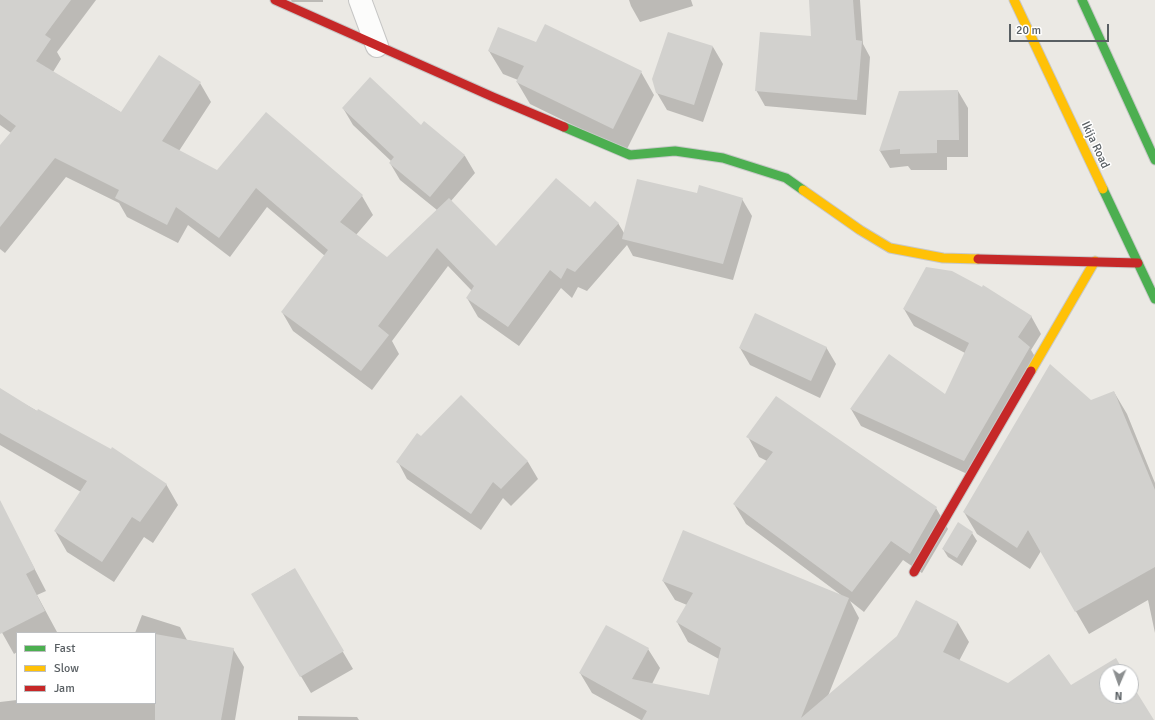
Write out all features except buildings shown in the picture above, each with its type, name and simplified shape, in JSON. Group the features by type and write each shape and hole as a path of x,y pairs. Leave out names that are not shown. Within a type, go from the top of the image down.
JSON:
{"street":[{"path":"275,0 493,97 630,155 675,151 723,158 786,178 860,230 890,248 943,258 1138,263"},
{"path":"360,0 377,46"},
{"name":"Ikija Road","path":"1014,0 1155,299"},
{"path":"1082,0 1155,160"},
{"path":"914,572 1095,261"}],"traffic: fast":[{"path":"1082,0 1155,160"},
{"path":"564,127 630,155 675,151 723,158 786,178 803,190"},
{"path":"1103,189 1155,299"}],"traffic: slow":[{"path":"1014,0 1103,189"},
{"path":"803,190 860,230 890,248 943,258 978,259"},
{"path":"1031,371 1095,261"}],"traffic: jam":[{"path":"275,0 564,127"},
{"path":"978,259 1138,263"},
{"path":"914,572 1031,371"}]}
